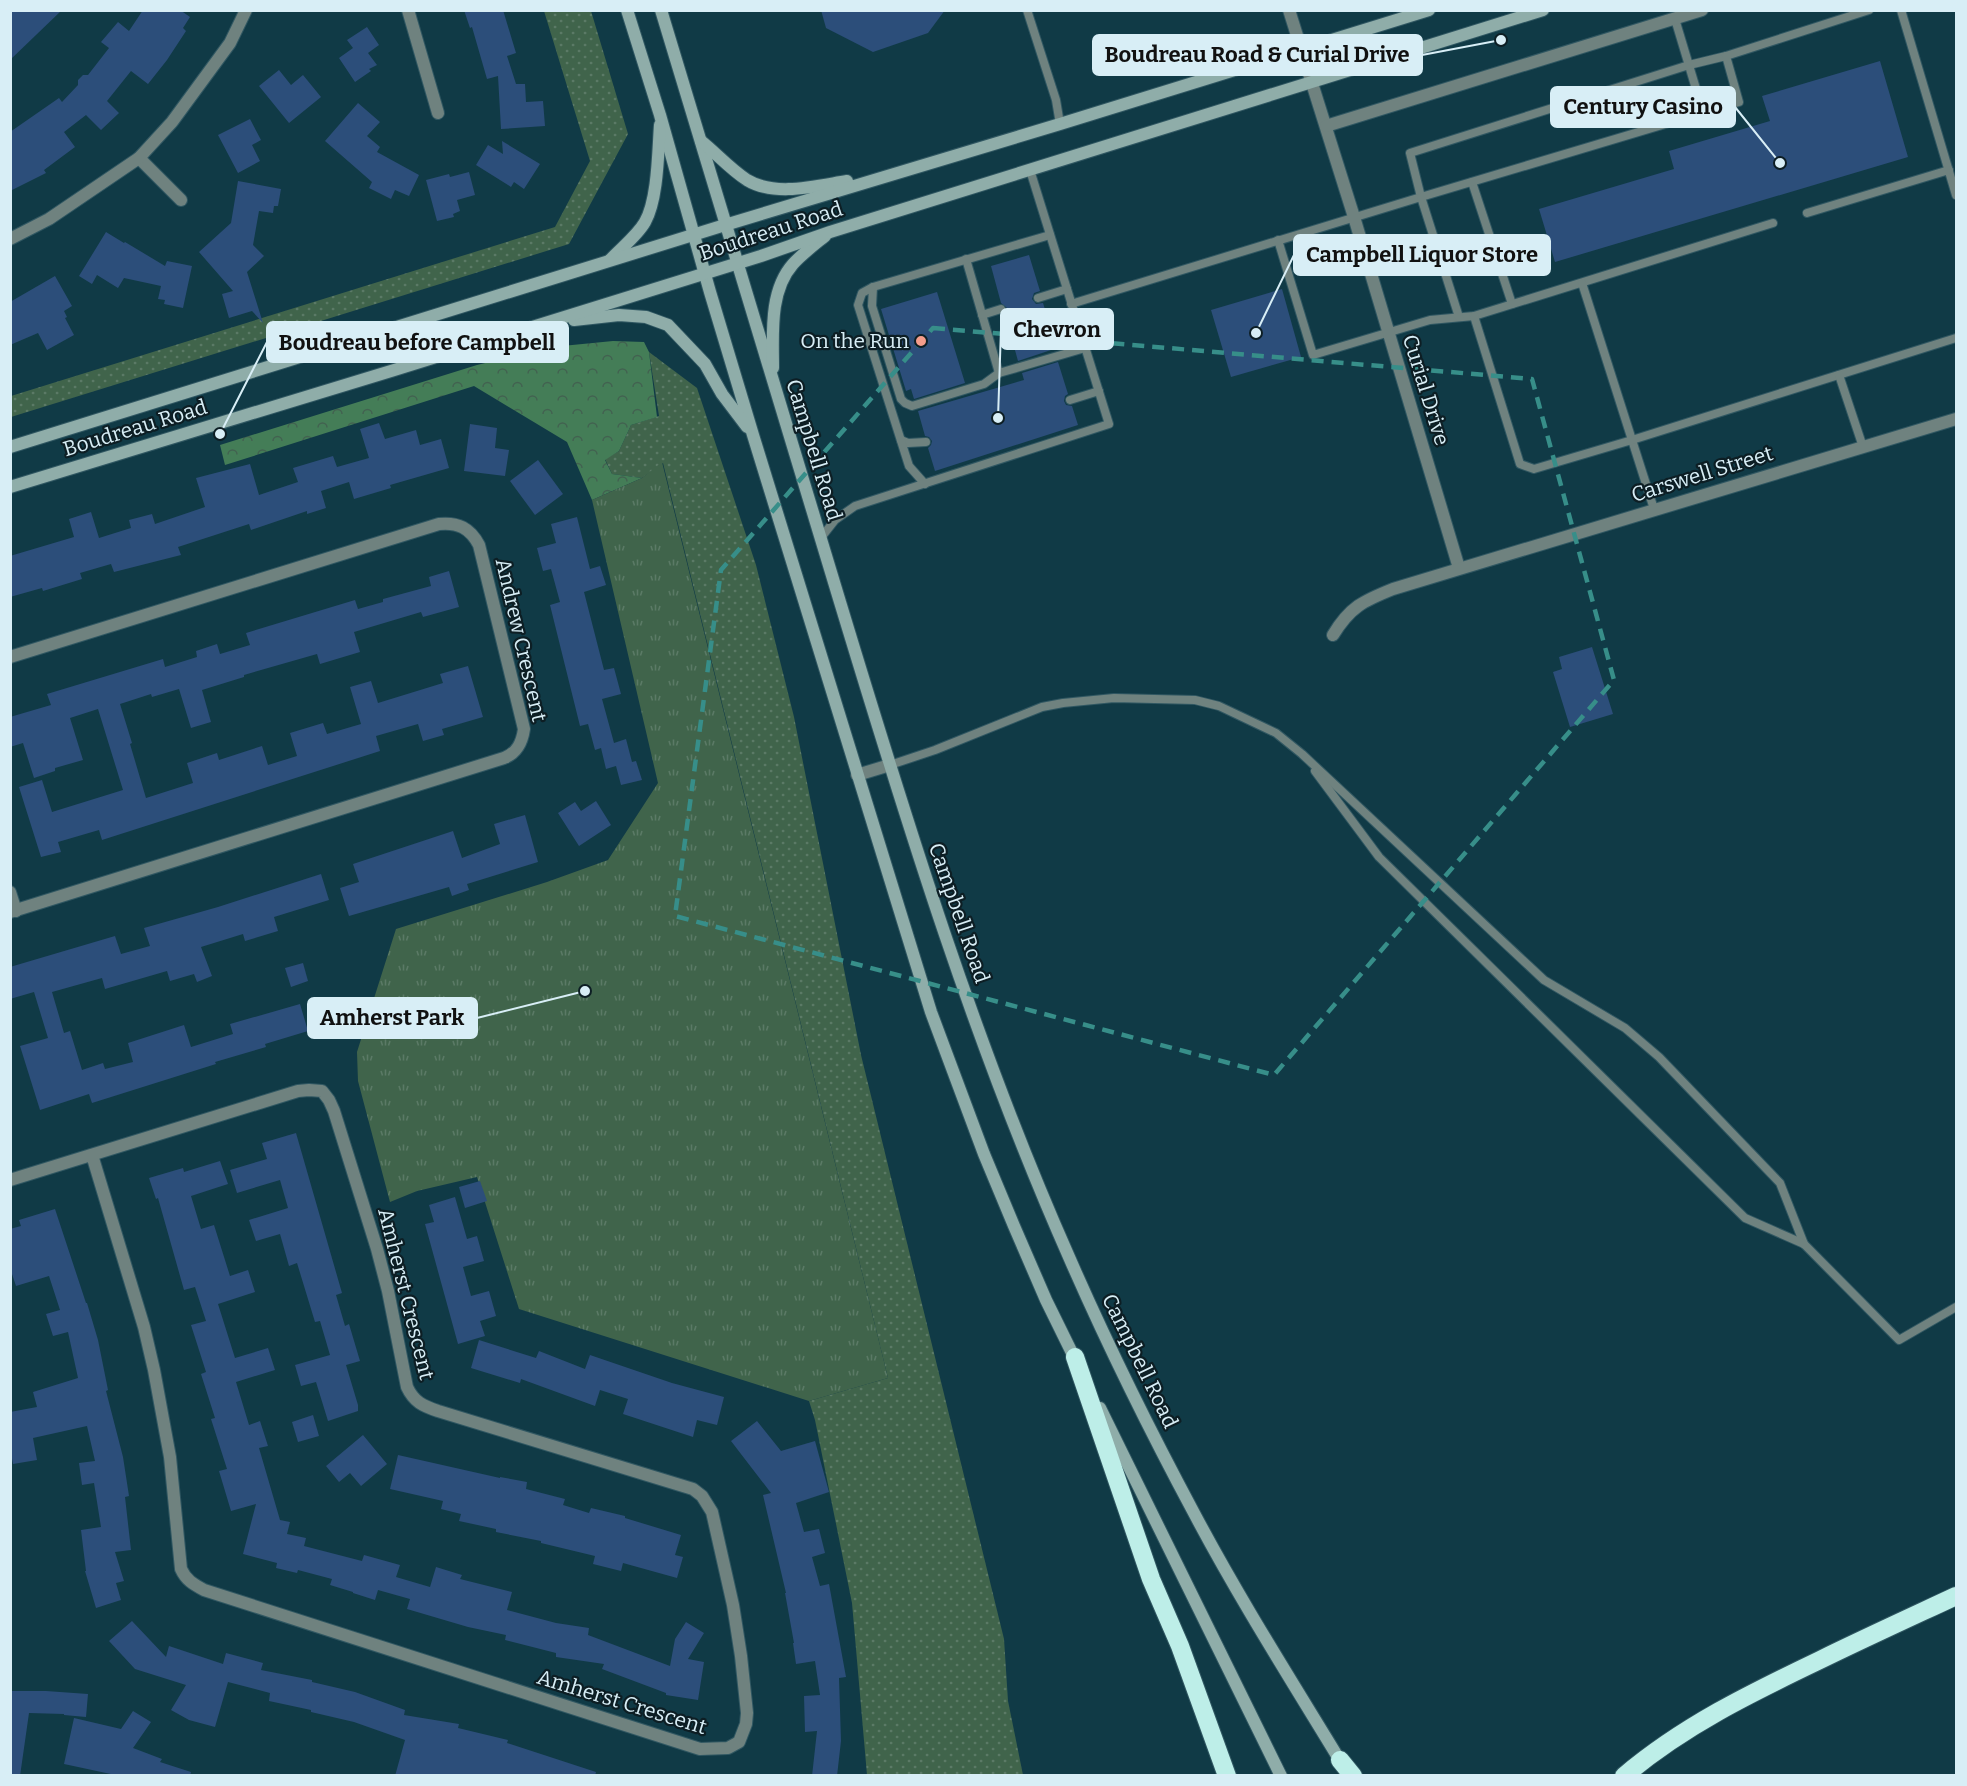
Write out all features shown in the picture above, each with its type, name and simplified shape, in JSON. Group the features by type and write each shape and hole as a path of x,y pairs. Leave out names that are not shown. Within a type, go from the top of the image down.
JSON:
{"highway":[{"path":"1075,1357 1151,1579 1180,1646 1227,1776"},
{"path":"1624,1776 1649,1754 1700,1721 1760,1688 1956,1596"},
{"path":"1340,1760 1351,1776"}],"main road":[{"path":"627,10 753,435 930,1012 1014,1226 1046,1300 1281,1776"},
{"name":"Campbell Road","path":"661,10 890,765 963,987 996,1077 1068,1256 1114,1357 1195,1515 1260,1630 1340,1760"},
{"name":"Boudreau Road","path":"10,447 1429,10"},
{"name":"Boudreau Road","path":"10,487 546,323 1543,10"},
{"path":"607,262 645,223 651,207 657,171 660,115"},
{"path":"700,140 749,182 770,187 794,190 901,172"},
{"path":"773,384 773,322 780,283 792,265 830,232"},
{"path":"546,323 620,315 646,317 668,325 705,364 722,394 753,435"}],"street":[{"path":"10,239 49,219 139,158 172,122 230,43 246,10"},
{"path":"408,10 438,113"},
{"name":"Curial Drive","path":"1289,10 1354,217 1459,568"},
{"path":"1326,126 1702,10"},
{"path":"139,158 181,200"},
{"name":"Carswell Street","path":"1459,568 1956,418"},
{"name":"Andrew Crescent","path":"10,657 439,524 454,523 466,528 479,545 524,729 518,750 504,758 13,911 10,892"},
{"path":"1333,635 1344,617 1365,600 1459,568"},
{"path":"857,775 890,765"},
{"name":"Amherst Crescent","path":"10,1180 298,1091 321,1091 329,1100 334,1111 377,1249 392,1309 407,1387 412,1397 418,1403 438,1411 693,1489 709,1504 733,1605 741,1656 747,1713 740,1742 728,1748 700,1749 204,1590 193,1584 181,1569 170,1457 144,1327 92,1155"}],"lane":[{"path":"1027,10 1056,100 1060,124"},
{"path":"1459,317 1421,197 1410,153 1869,10"},
{"path":"1901,10 1956,195"},
{"path":"1675,19 1703,112"},
{"path":"1071,304 1739,102 1726,56"},
{"path":"820,539 835,520 855,506 1109,424 1030,170"},
{"path":"1807,213 1949,170"},
{"path":"1472,182 1512,304"},
{"path":"1278,240 1313,356 1430,320 1474,316 1773,223"},
{"path":"925,484 909,466 858,305 862,293 873,287 1050,235"},
{"path":"966,259 999,373"},
{"path":"1582,283 1654,509"},
{"path":"873,287 872,306 901,399 912,406 984,384 999,373 1085,348"},
{"path":"1038,297 1067,289"},
{"path":"982,315 1001,309"},
{"path":"1474,316 1520,464 1534,470 1956,338"},
{"path":"1839,375 1863,447"},
{"path":"1070,400 1099,391"},
{"path":"901,440 908,443 926,442"},
{"path":"890,765 935,750 1042,707 1114,698 1196,700 1219,706 1276,733 1302,754 1544,980 1625,1028 1659,1057 1780,1183 1804,1244"},
{"path":"1302,754 1379,857 1745,1218 1804,1244 1899,1340 1956,1307"}],"highlighted area":[{"path":"933,328 1532,379 1614,680 1274,1075 675,916 721,570"}],"green space":[{"path":"544,11 591,11 628,134 569,244 11,417 11,396 555,227 590,161"},
{"path":"613,341 644,342 649,352 657,417 631,425 619,451 605,460 612,474 642,478 592,500 567,442 474,386 225,465 220,445 477,365 552,347"},
{"path":"649,352 697,388 756,565 794,717 861,1055 1004,1639 1008,1701 1023,1775 867,1775 852,1603 815,1420 809,1401 888,1378 663,463 642,478 612,474 605,459 619,451 631,425 659,416"},
{"path":"662,462 888,1378 809,1401 519,1309 477,1177 417,1191 390,1202 358,1081 357,1052 396,929 547,882 608,860 658,783 592,500 642,478"}],"building":[{"path":"10,10 62,10 10,60"},
{"path":"143,10 180,10 190,17 183,28 186,31 167,60 148,84 131,71 107,101 119,113 101,130 86,115 64,132 75,147 44,170 46,173 10,191 10,132 59,98 62,102 78,85 78,80 83,75 88,75 109,48 101,42 118,22 129,31"},
{"path":"464,10 503,10 516,53 507,56 516,84 525,84 526,102 543,101 545,126 501,129 498,76 487,79 472,27 470,28"},
{"path":"821,10 945,10 928,33 873,52 826,28"},
{"path":"367,27 379,45 368,53 377,65 355,82 339,58 353,48 347,40"},
{"path":"1880,61 1908,157 1555,262 1539,209 1674,169 1669,151 1770,121 1762,96"},
{"path":"279,70 291,85 303,75 321,97 289,123 259,86"},
{"path":"358,103 380,122 367,136 380,147 377,152 419,175 409,196 395,190 391,199 369,188 372,182 325,141"},
{"path":"250,119 261,140 252,145 260,161 238,173 218,135"},
{"path":"502,141 540,164 524,189 514,182 511,187 476,165 488,145 503,154"},
{"path":"469,172 475,195 457,200 460,211 453,214 454,217 437,221 426,180"},
{"path":"238,181 281,189 278,206 274,206 273,213 259,211 253,245 264,256 247,272 263,323 252,311 229,318 222,294 233,291 199,252 231,223"},
{"path":"106,232 165,266 167,261 192,266 183,308 164,304 165,300 158,299 161,286 124,278 118,288 97,275 92,284 79,276"},
{"path":"1029,255 1040,291 1034,293 1032,299 1036,304 1043,303 1057,348 1018,361 1005,314 1007,308 1001,303 991,266"},
{"path":"55,276 72,306 64,311 74,335 47,350 38,333 10,345 10,302"},
{"path":"1282,289 1301,357 1231,377 1211,310"},
{"name":"On the Run","path":"937,292 965,383 914,399 911,389 906,391 881,309"},
{"path":"1058,362 1068,394 1064,401 1066,405 1072,406 1078,425 935,471 928,448 932,441 925,436 918,411 1024,380 1022,373"},
{"path":"379,423 385,439 416,430 420,445 441,439 449,468 390,485 391,488 354,499 349,482 321,491 326,508 307,514 307,511 251,530 249,524 178,547 181,555 114,572 111,564 80,573 82,579 43,591 42,588 10,597 10,556 74,537 69,519 91,512 99,538 131,528 129,520 152,514 155,524 205,507 196,478 250,464 259,495 298,482 293,468 333,456 337,467 369,458 360,429"},
{"path":"470,424 497,428 495,448 509,450 505,476 464,471"},
{"path":"538,460 563,494 535,515 510,481"},
{"path":"577,517 590,569 600,566 606,585 584,592 604,670 614,668 621,694 602,699 614,743 626,739 632,762 636,761 642,780 621,785 616,766 606,769 601,748 595,750 588,724 580,726 550,605 560,602 551,569 543,571 537,548 556,543 551,524"},
{"path":"449,571 459,607 423,617 421,612 354,632 360,652 320,664 317,654 202,690 211,722 191,728 179,689 152,697 151,694 120,704 146,798 193,783 187,763 217,753 219,760 262,746 268,765 297,756 290,733 323,723 327,734 361,724 350,687 371,681 378,703 443,683 440,674 468,666 483,717 442,729 444,735 423,741 418,724 376,736 380,751 102,840 99,830 58,842 61,852 41,857 19,787 42,780 52,812 123,790 98,709 70,718 83,760 55,768 55,771 34,778 23,743 10,747 10,717 51,705 47,694 163,659 165,667 197,657 196,651 217,644 220,654 250,645 246,633 355,600 358,609 383,602 383,599 431,586 429,577"},
{"path":"1592,647 1613,714 1570,727 1553,672 1562,669 1559,657"},
{"path":"596,801 611,825 579,846 558,813 575,802 581,811"},
{"path":"525,815 538,862 467,884 469,890 452,896 449,887 349,916 340,888 359,882 353,864 453,831 462,858 500,844 494,824"},
{"path":"321,874 329,900 274,917 278,931 245,941 243,934 201,947 212,976 197,982 194,974 170,981 167,971 105,989 102,978 52,992 64,1033 70,1031 82,1070 103,1063 105,1069 133,1062 128,1043 184,1025 191,1047 233,1034 230,1024 300,1004 308,1031 265,1044 266,1047 215,1062 216,1064 92,1103 89,1094 40,1110 20,1046 48,1038 34,992 10,999 10,967 115,936 121,954 150,946 144,928"},
{"path":"303,963 308,981 291,987 285,968"},
{"path":"328,997 366,1000 363,1032 325,1028"},
{"path":"296,1133 342,1293 336,1295 345,1326 349,1324 360,1361 346,1365 358,1411 328,1421 316,1382 301,1386 295,1365 330,1355 320,1321 315,1322 297,1263 289,1266 280,1234 256,1241 249,1220 288,1208 280,1180 237,1193 230,1170 267,1159 262,1143"},
{"path":"220,1161 228,1184 191,1196 201,1229 214,1225 230,1276 248,1270 255,1292 218,1304 235,1358 268,1348 275,1370 236,1382 249,1425 260,1421 268,1446 259,1448 280,1520 290,1522 287,1534 306,1538 304,1546 362,1561 364,1555 400,1565 396,1577 430,1587 436,1567 462,1575 460,1579 512,1592 507,1610 556,1623 589,1628 588,1635 670,1666 675,1639 686,1622 704,1633 688,1659 704,1662 698,1700 666,1695 666,1693 602,1669 604,1664 556,1657 556,1653 505,1640 506,1635 468,1627 407,1609 410,1599 378,1590 375,1600 330,1585 332,1579 298,1570 297,1573 276,1568 277,1563 243,1554 256,1504 231,1511 219,1471 227,1469 211,1419 215,1418 201,1374 206,1372 191,1325 206,1321 195,1287 184,1290 158,1198 156,1199 149,1178 183,1168 184,1172"},
{"path":"480,1181 487,1201 465,1208 459,1187"},
{"path":"455,1197 467,1239 477,1236 484,1261 463,1267 471,1296 489,1291 496,1316 480,1321 485,1336 458,1344 425,1224 434,1222 429,1205"},
{"path":"55,1209 98,1340 108,1390 106,1391 123,1457 129,1496 125,1497 131,1550 115,1552 124,1581 116,1583 121,1600 96,1608 85,1571 81,1530 101,1527 94,1483 82,1485 79,1463 95,1461 87,1426 33,1438 37,1460 13,1464 10,1448 10,1412 37,1407 33,1392 78,1378 68,1332 53,1336 46,1314 60,1310 49,1276 16,1286 10,1268 10,1229 21,1226 19,1220"},
{"path":"479,1340 536,1358 539,1351 585,1369 590,1355 672,1383 724,1397 717,1425 697,1420 693,1437 623,1414 628,1399 600,1390 595,1406 521,1379 520,1383 471,1368"},
{"path":"313,1415 319,1436 298,1442 292,1422"},
{"path":"757,1421 781,1451 815,1441 829,1492 796,1503 804,1532 819,1529 825,1553 812,1557 820,1586 829,1584 846,1677 839,1678 841,1741 837,1776 812,1776 817,1731 805,1732 804,1696 820,1695 815,1661 796,1664 786,1593 763,1495 771,1493 731,1441"},
{"path":"363,1435 387,1464 361,1486 350,1473 339,1482 326,1466"},
{"path":"398,1455 527,1482 526,1489 565,1499 563,1505 589,1513 591,1508 625,1516 625,1518 681,1535 675,1555 683,1557 677,1578 623,1563 621,1571 593,1564 595,1556 459,1521 461,1514 441,1509 443,1501 390,1489"},
{"path":"132,1621 166,1657 169,1646 223,1664 226,1653 263,1663 261,1670 312,1680 312,1682 355,1692 405,1710 404,1715 459,1724 458,1728 508,1740 507,1743 596,1772 595,1776 395,1776 405,1740 354,1722 269,1701 270,1693 228,1682 215,1727 189,1720 171,1710 186,1685 135,1669 109,1641"},
{"path":"10,1691 88,1694 86,1717 29,1713 20,1776 10,1776"},
{"path":"133,1711 151,1722 133,1748 162,1759 160,1762 191,1772 190,1776 120,1776 64,1764 74,1718 121,1729"}],"place":[{"name":"Boudreau Road & Curial Drive","path":"1501,40"},
{"name":"Century Casino","path":"1780,163"},
{"name":"Campbell Liquor Store","path":"1256,333"},
{"name":"On the Run","path":"921,341"},
{"name":"Chevron","path":"998,418"},
{"name":"Boudreau before Campbell","path":"220,434"},
{"name":"Amherst Park","path":"585,991"}]}
